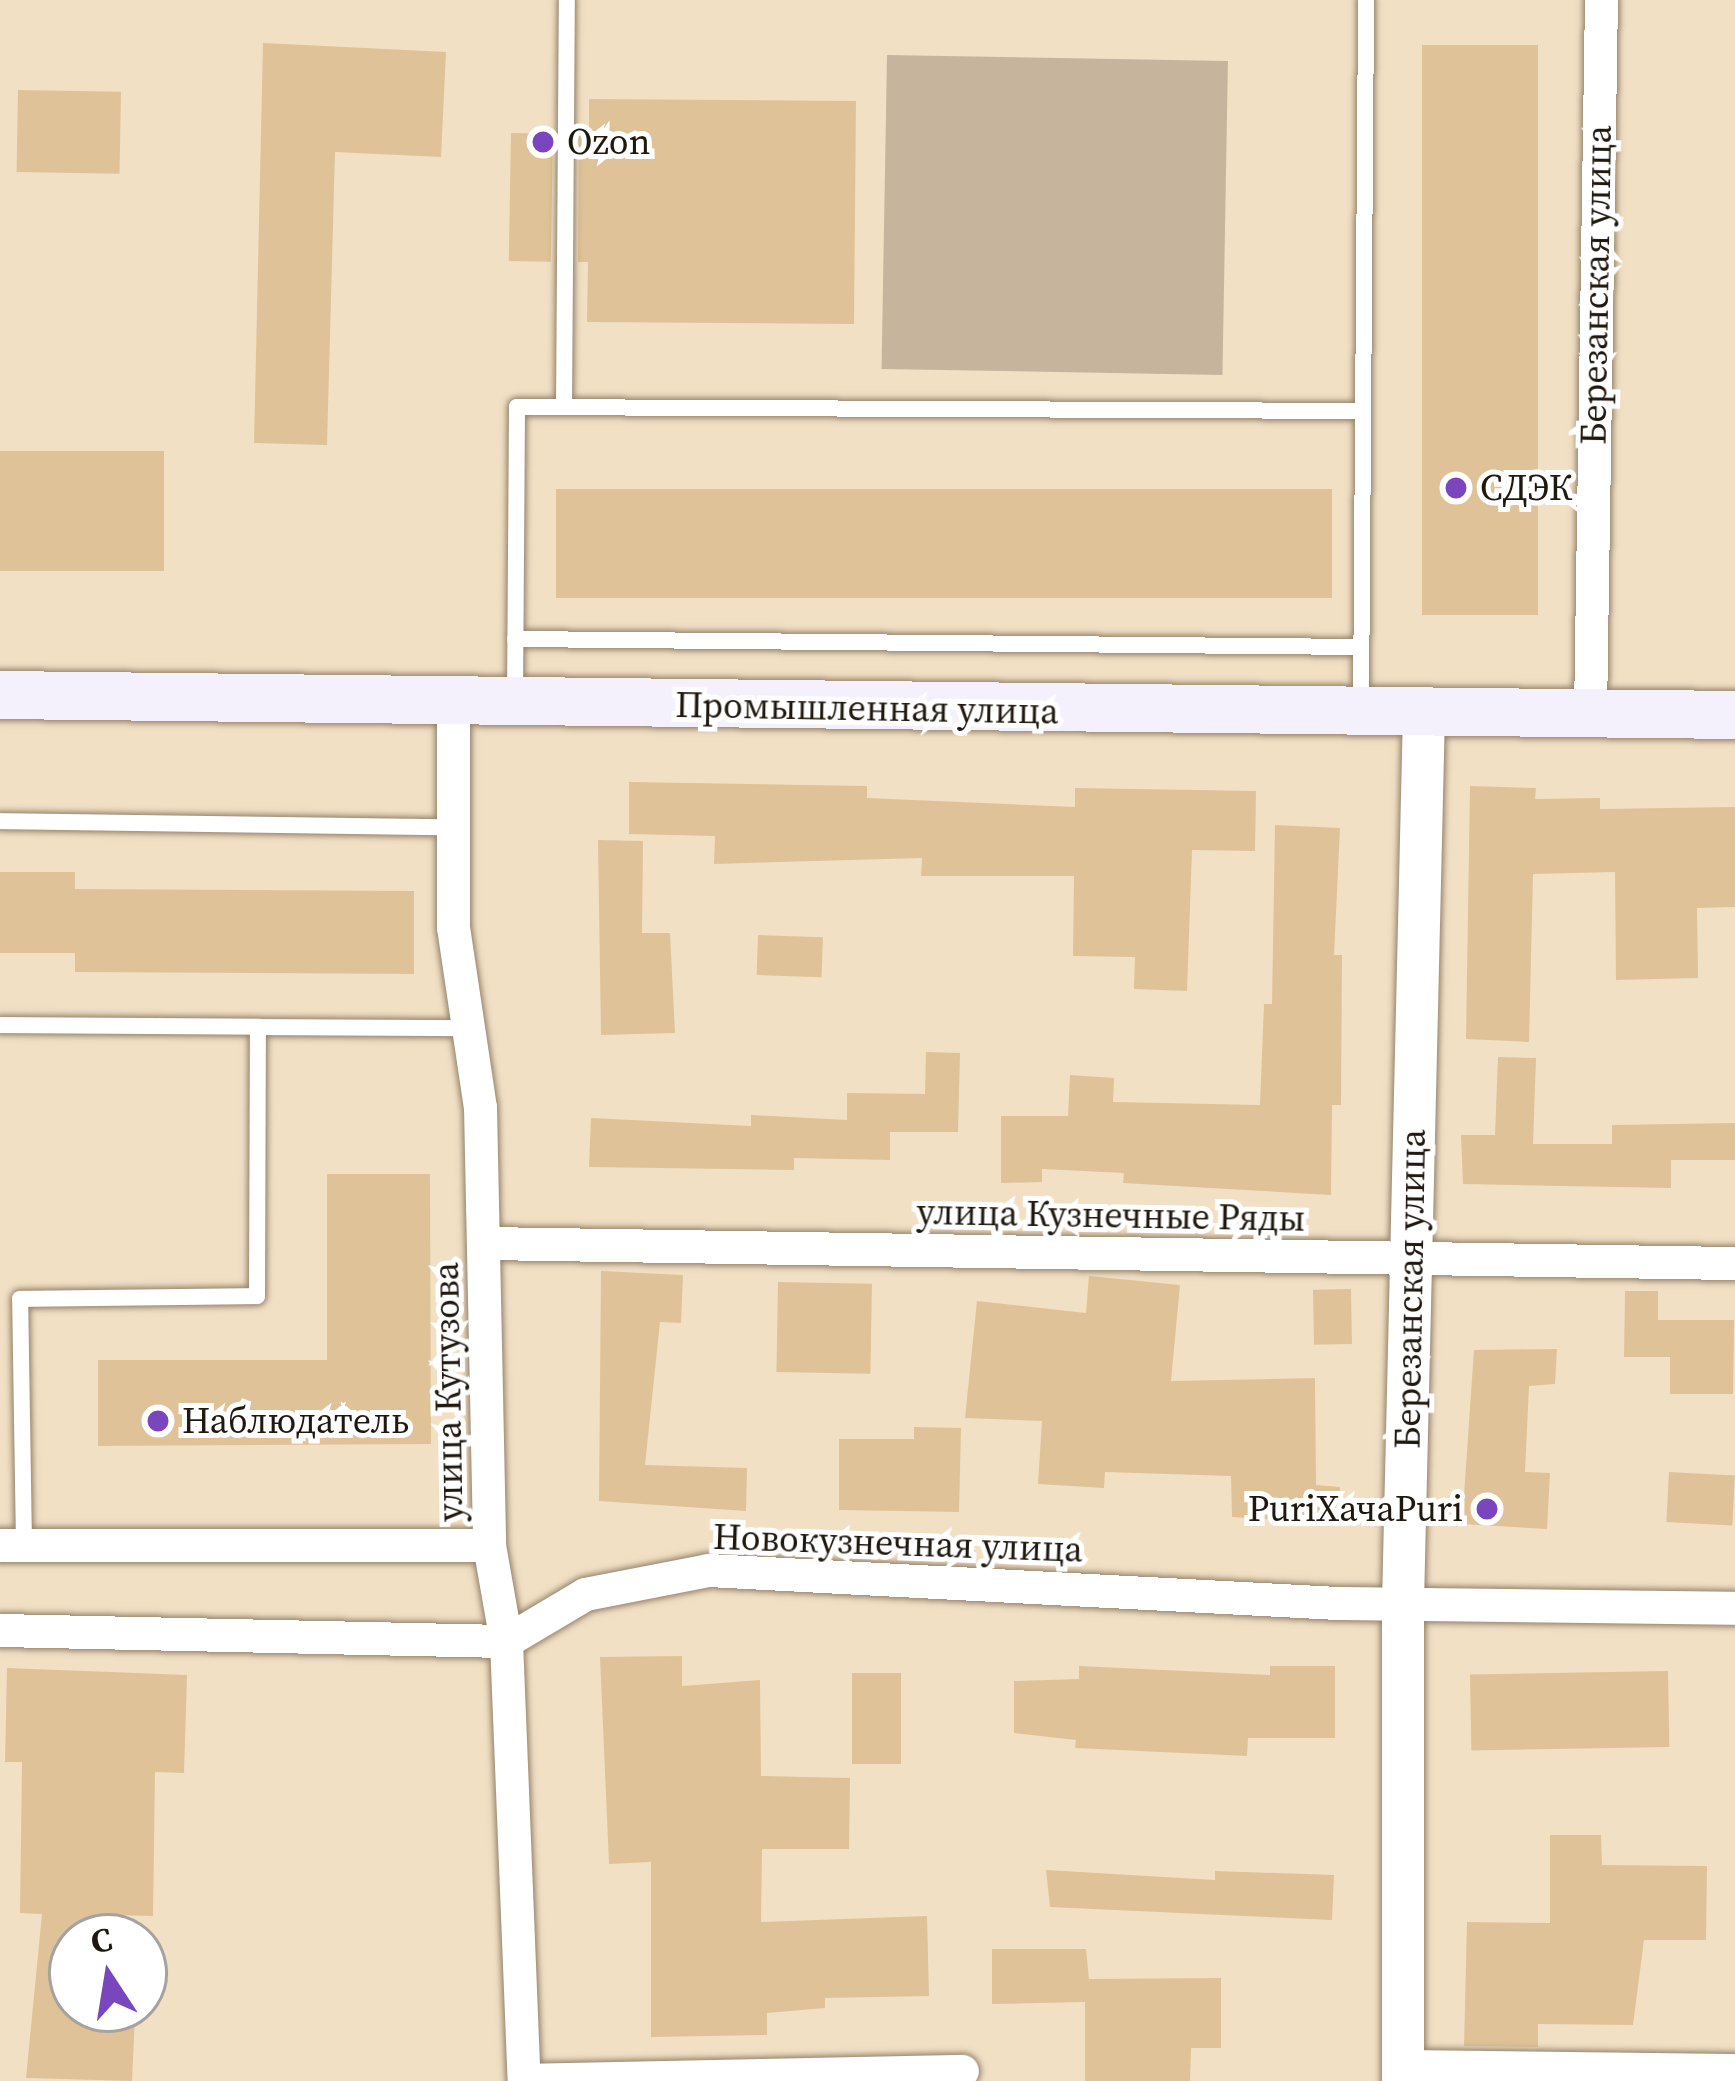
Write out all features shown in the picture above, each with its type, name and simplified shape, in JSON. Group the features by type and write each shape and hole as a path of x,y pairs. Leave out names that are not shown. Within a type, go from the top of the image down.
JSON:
{"main road":[{"name":"Промышленная улица","path":"0,695 1735,715"}],"street":[{"name":"Березанская улица","path":"1590,714 1600,0"},
{"name":"улица Кутузова","path":"453,702 453,927 480,1106 489,1545 506,1640 524,2080"},
{"name":"Березанская улица","path":"1403,2074 1403,1603 1424,714"},
{"name":"улица Кузнечные Ряды","path":"485,1244 1735,1263"},
{"path":"12,1545 489,1545"},
{"name":"Новокузнечная улица","path":"506,1640 585,1594 709,1570 1403,1603 1735,1608"},
{"path":"0,1630 506,1640"},
{"path":"1403,2074 1735,2070"},
{"path":"524,2080 962,2071"}],"lane":[{"path":"564,407 567,0"},
{"path":"1361,713 1366,0"},
{"path":"515,704 517,407 1363,411"},
{"path":"515,639 1361,647"},
{"path":"0,820 452,827"},
{"path":"0,1025 467,1028"},
{"path":"12,1545 20,1299 257,1296 258,1027"}],"shaded area":[{"path":"887,55 1228,61 1222,375 882,369"}],"building":[{"path":"263,43 446,52 441,157 335,152 327,445 254,443"},
{"path":"1422,45 1538,45 1538,615 1422,615"},
{"path":"18,90 121,92 120,174 17,172"},
{"path":"589,99 856,101 854,324 587,322 588,262 578,262 579,135 589,135"},
{"path":"511,133 553,134 551,262 509,261"},
{"path":"0,451 164,451 164,571 0,571"},
{"path":"556,489 1332,489 1332,598 556,598"},
{"path":"629,782 867,786 867,798 1075,807 1075,788 1256,791 1255,851 1192,850 1187,991 1134,989 1135,957 1073,956 1074,876 921,876 922,858 714,864 715,836 629,834"},
{"path":"1470,786 1536,788 1535,799 1600,798 1600,809 1735,807 1735,907 1697,908 1698,978 1616,980 1615,872 1533,874 1529,1042 1466,1039"},
{"path":"1275,825 1340,828 1334,955 1342,955 1341,1105 1332,1105 1331,1195 1123,1183 1124,1173 1042,1169 1042,1182 1001,1183 1001,1116 1068,1116 1070,1075 1114,1078 1113,1102 1260,1105 1264,1004 1272,1004"},
{"path":"598,840 643,841 642,933 670,933 675,1033 601,1035"},
{"path":"0,872 75,872 75,889 414,891 414,974 75,972 75,953 0,953"},
{"path":"758,935 823,937 822,977 757,975"},
{"path":"926,1052 960,1053 958,1132 890,1132 890,1160 794,1158 794,1170 589,1167 591,1118 751,1126 751,1115 847,1120 847,1093 925,1094"},
{"path":"1498,1057 1536,1058 1533,1144 1612,1144 1612,1125 1735,1123 1735,1160 1671,1160 1671,1188 1463,1184 1461,1135 1495,1135"},
{"path":"327,1174 430,1174 431,1444 98,1446 98,1360 327,1360"},
{"path":"601,1271 683,1275 681,1323 660,1322 645,1465 747,1468 746,1511 599,1501"},
{"path":"1089,1276 1180,1285 1171,1381 1315,1378 1316,1485 1340,1487 1337,1523 1232,1517 1231,1476 1105,1472 1104,1488 1038,1484 1042,1421 965,1418 977,1301 1086,1313"},
{"path":"778,1282 872,1284 870,1374 776,1372"},
{"path":"1351,1289 1352,1344 1314,1345 1313,1290"},
{"path":"1625,1291 1658,1291 1658,1320 1734,1320 1733,1394 1670,1394 1670,1357 1624,1357"},
{"path":"1557,1349 1555,1384 1529,1386 1525,1472 1550,1473 1547,1529 1462,1524 1474,1350"},
{"path":"914,1427 961,1428 959,1512 839,1510 839,1439 914,1439"},
{"path":"1669,1472 1735,1475 1732,1525 1666,1522"},
{"path":"682,1656 682,1686 760,1680 761,1776 850,1778 849,1849 762,1849 761,1922 927,1916 929,1996 825,1998 825,2008 767,2013 767,2035 651,2037 651,1862 609,1864 600,1657"},
{"path":"1079,1666 1270,1675 1270,1666 1335,1666 1335,1738 1248,1738 1247,1756 1075,1748 1076,1740 1014,1733 1014,1681 1079,1679"},
{"path":"7,1668 187,1675 184,1773 155,1772 153,1913 48,1913 48,2033 134,2033 132,2081 26,2078 42,1914 20,1913 22,1762 5,1762"},
{"path":"1668,1671 1669,1747 1471,1750 1470,1674"},
{"path":"852,1673 901,1673 901,1764 852,1764"},
{"path":"1550,1835 1601,1835 1602,1865 1707,1866 1706,1940 1644,1940 1633,2025 1538,2024 1538,2047 1464,2046 1467,1922 1550,1923"},
{"path":"1046,1870 1215,1880 1215,1871 1334,1875 1332,1920 1050,1907"},
{"path":"992,1949 1086,1949 1089,1979 1221,1978 1221,2048 1191,2048 1190,2081 1085,2081 1085,2002 992,2004"}],"place":[{"name":"Ozon","path":"543,142"},
{"name":"СДЭК","path":"1456,488"},
{"name":"Наблюдатель","path":"158,1421"},
{"name":"PuriХачаPuri","path":"1487,1509"}]}
